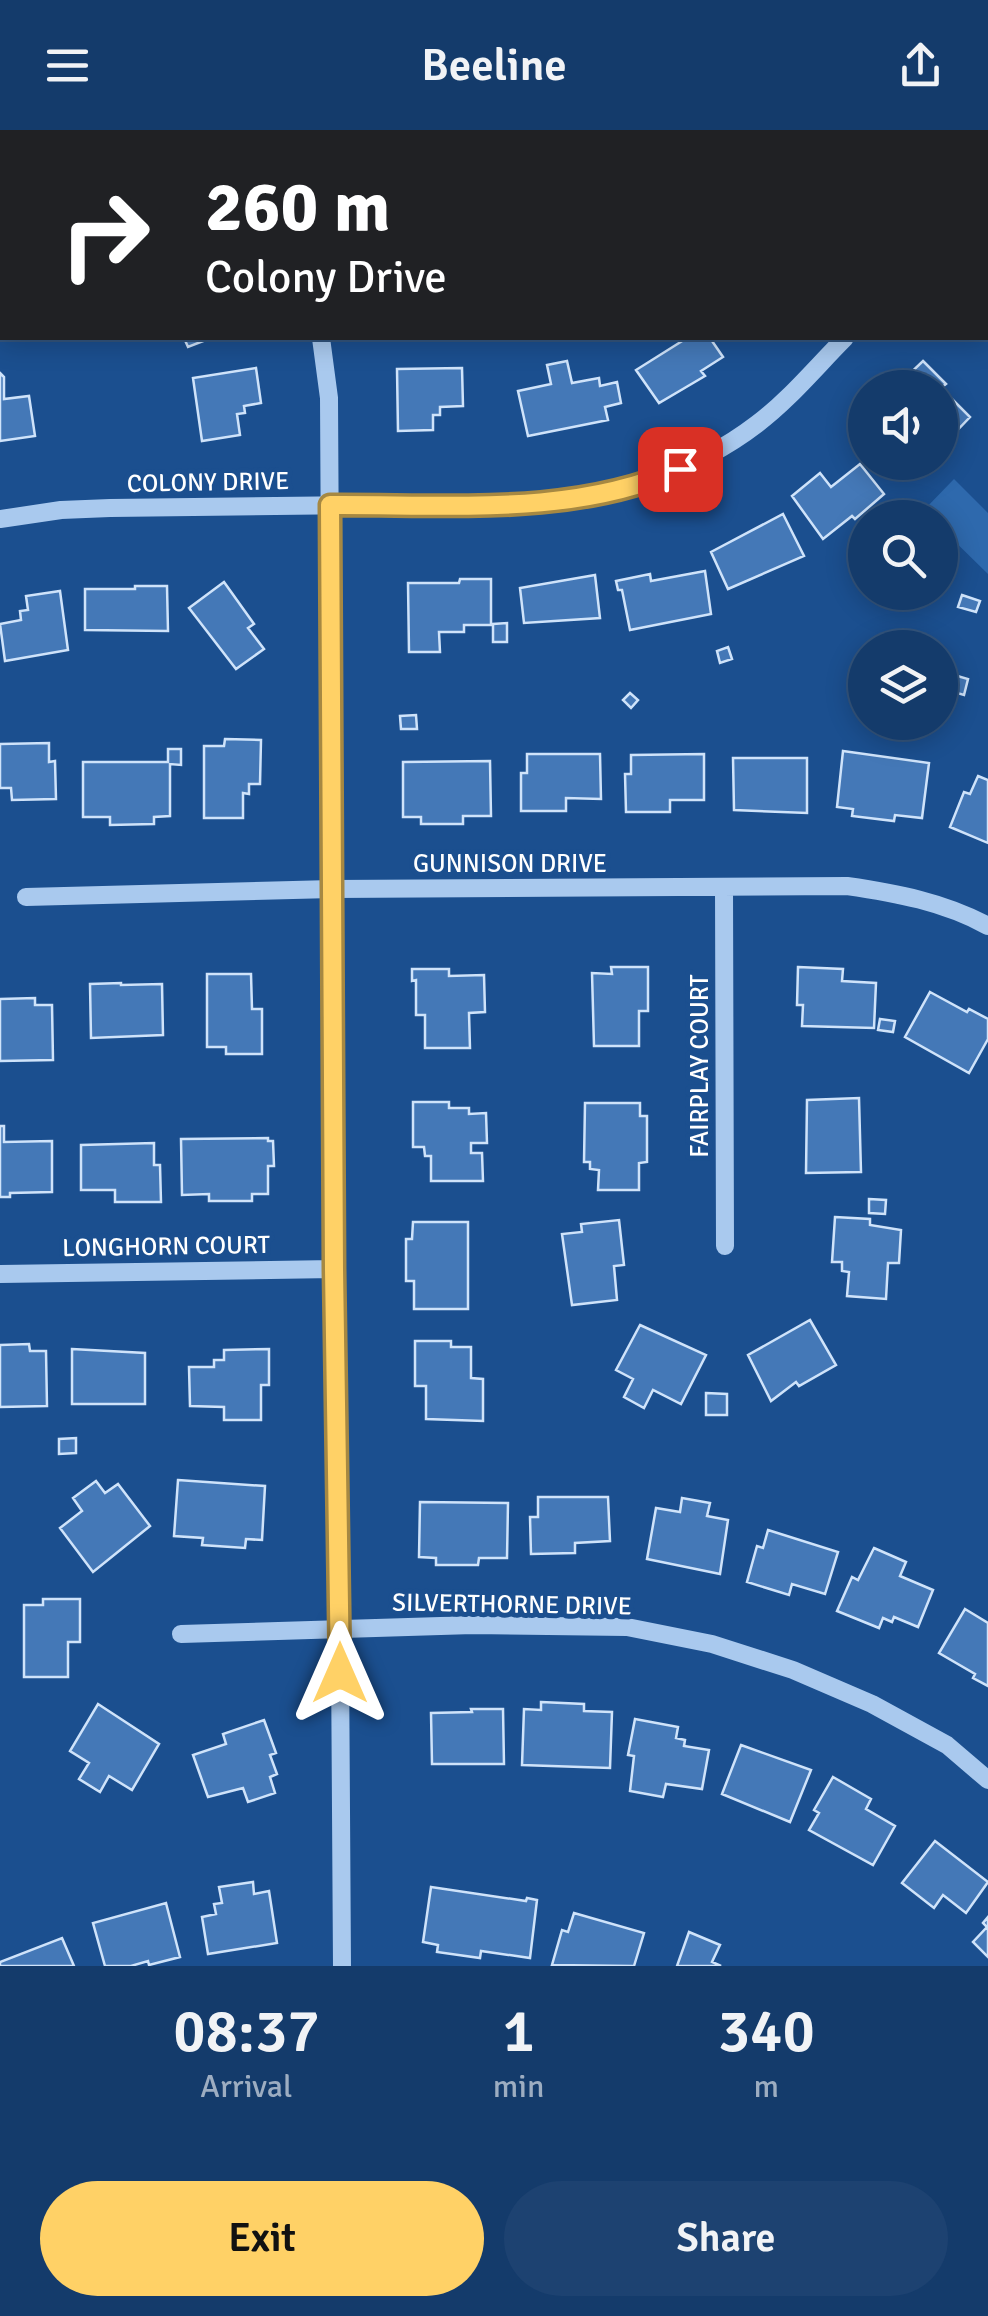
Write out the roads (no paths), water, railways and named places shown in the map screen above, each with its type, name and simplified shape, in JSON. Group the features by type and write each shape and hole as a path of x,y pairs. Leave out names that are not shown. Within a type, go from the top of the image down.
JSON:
{"street":[{"path":"321,340 329,398 342,1966"},
{"name":"COLONY DRIVE","path":"0,519 110,508 542,503 602,496 653,481 708,456 758,423 843,340"},
{"name":"GUNNISON DRIVE","path":"26,897 332,889 846,886 894,892 945,907 988,926"},
{"name":"FAIRPLAY COURT","path":"724,887 724,1246"},
{"name":"LONGHORN COURT","path":"0,1274 334,1269"},
{"name":"SILVERTHORNE DRIVE","path":"181,1634 340,1628 627,1627 712,1644 793,1670 872,1704 947,1746 988,1780"}]}
